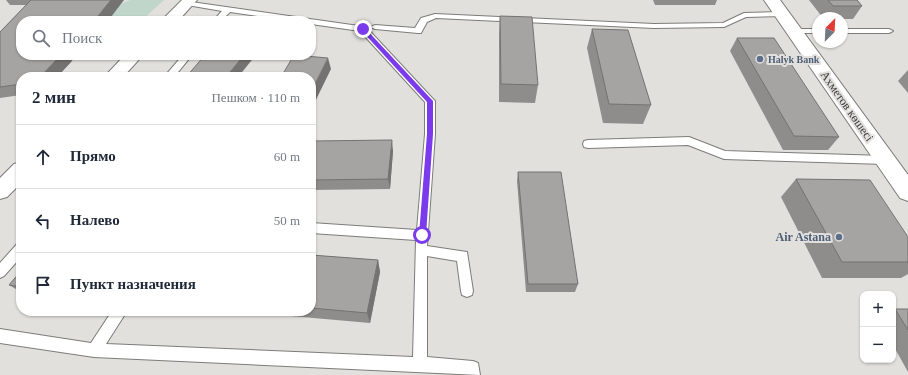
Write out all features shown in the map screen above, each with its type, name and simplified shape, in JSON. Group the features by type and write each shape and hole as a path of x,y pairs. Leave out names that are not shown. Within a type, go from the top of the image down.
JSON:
{"main road":[{"name":"Ахметов көшесі","path":"777,7 908,192"}],"street":[{"path":"174,16 188,1"},
{"path":"118,72 130,60"},
{"path":"0,191 16,175"}],"lane":[{"path":"188,1 279,16"},
{"path":"375,27 418,31 424,20 435,16 654,26 724,25 744,15 777,7"},
{"path":"222,16 228,8"},
{"path":"316,22 363,29 430,101 430,134 421,250 420,364"},
{"path":"794,31 812,31"},
{"path":"848,31 889,31"},
{"path":"173,72 184,60"},
{"path":"588,144 690,142 724,155 885,160"},
{"path":"316,228 422,235"},
{"path":"421,250 464,256 467,291"},
{"path":"0,272 16,254"},
{"path":"94,350 117,316"},
{"path":"0,336 94,350 420,364 473,368 473,375"}],"green space":[{"path":"130,0 164,0 146,16 112,16 121,4"}],"building":[{"path":"31,0 111,0 98,16 16,16 16,60 56,60 45,72 16,72 16,85 0,87 0,32"},
{"path":"828,0 857,0 862,6 833,6"},
{"path":"500,16 532,17 538,85 501,84"},
{"path":"592,29 628,30 651,105 609,104"},
{"path":"737,38 774,38 839,137 794,136"},
{"path":"316,57 328,58 316,82 316,72 284,72 291,60 316,60"},
{"path":"201,60 240,60 230,72 190,72"},
{"path":"392,140 388,179 316,180 316,141"},
{"path":"518,172 561,172 578,284 528,284"},
{"path":"796,179 870,180 908,237 908,262 842,262"},
{"path":"316,255 378,260 367,313 316,308"},
{"path":"16,277 16,286 9,285"},
{"path":"896,309 908,309 908,330 896,311"}],"place":[{"name":"Halyk Bank","path":"760,59"},
{"name":"Air Astana","path":"839,237"}],"route":[{"path":"363,29 430,101 430,134 422,235"}]}
